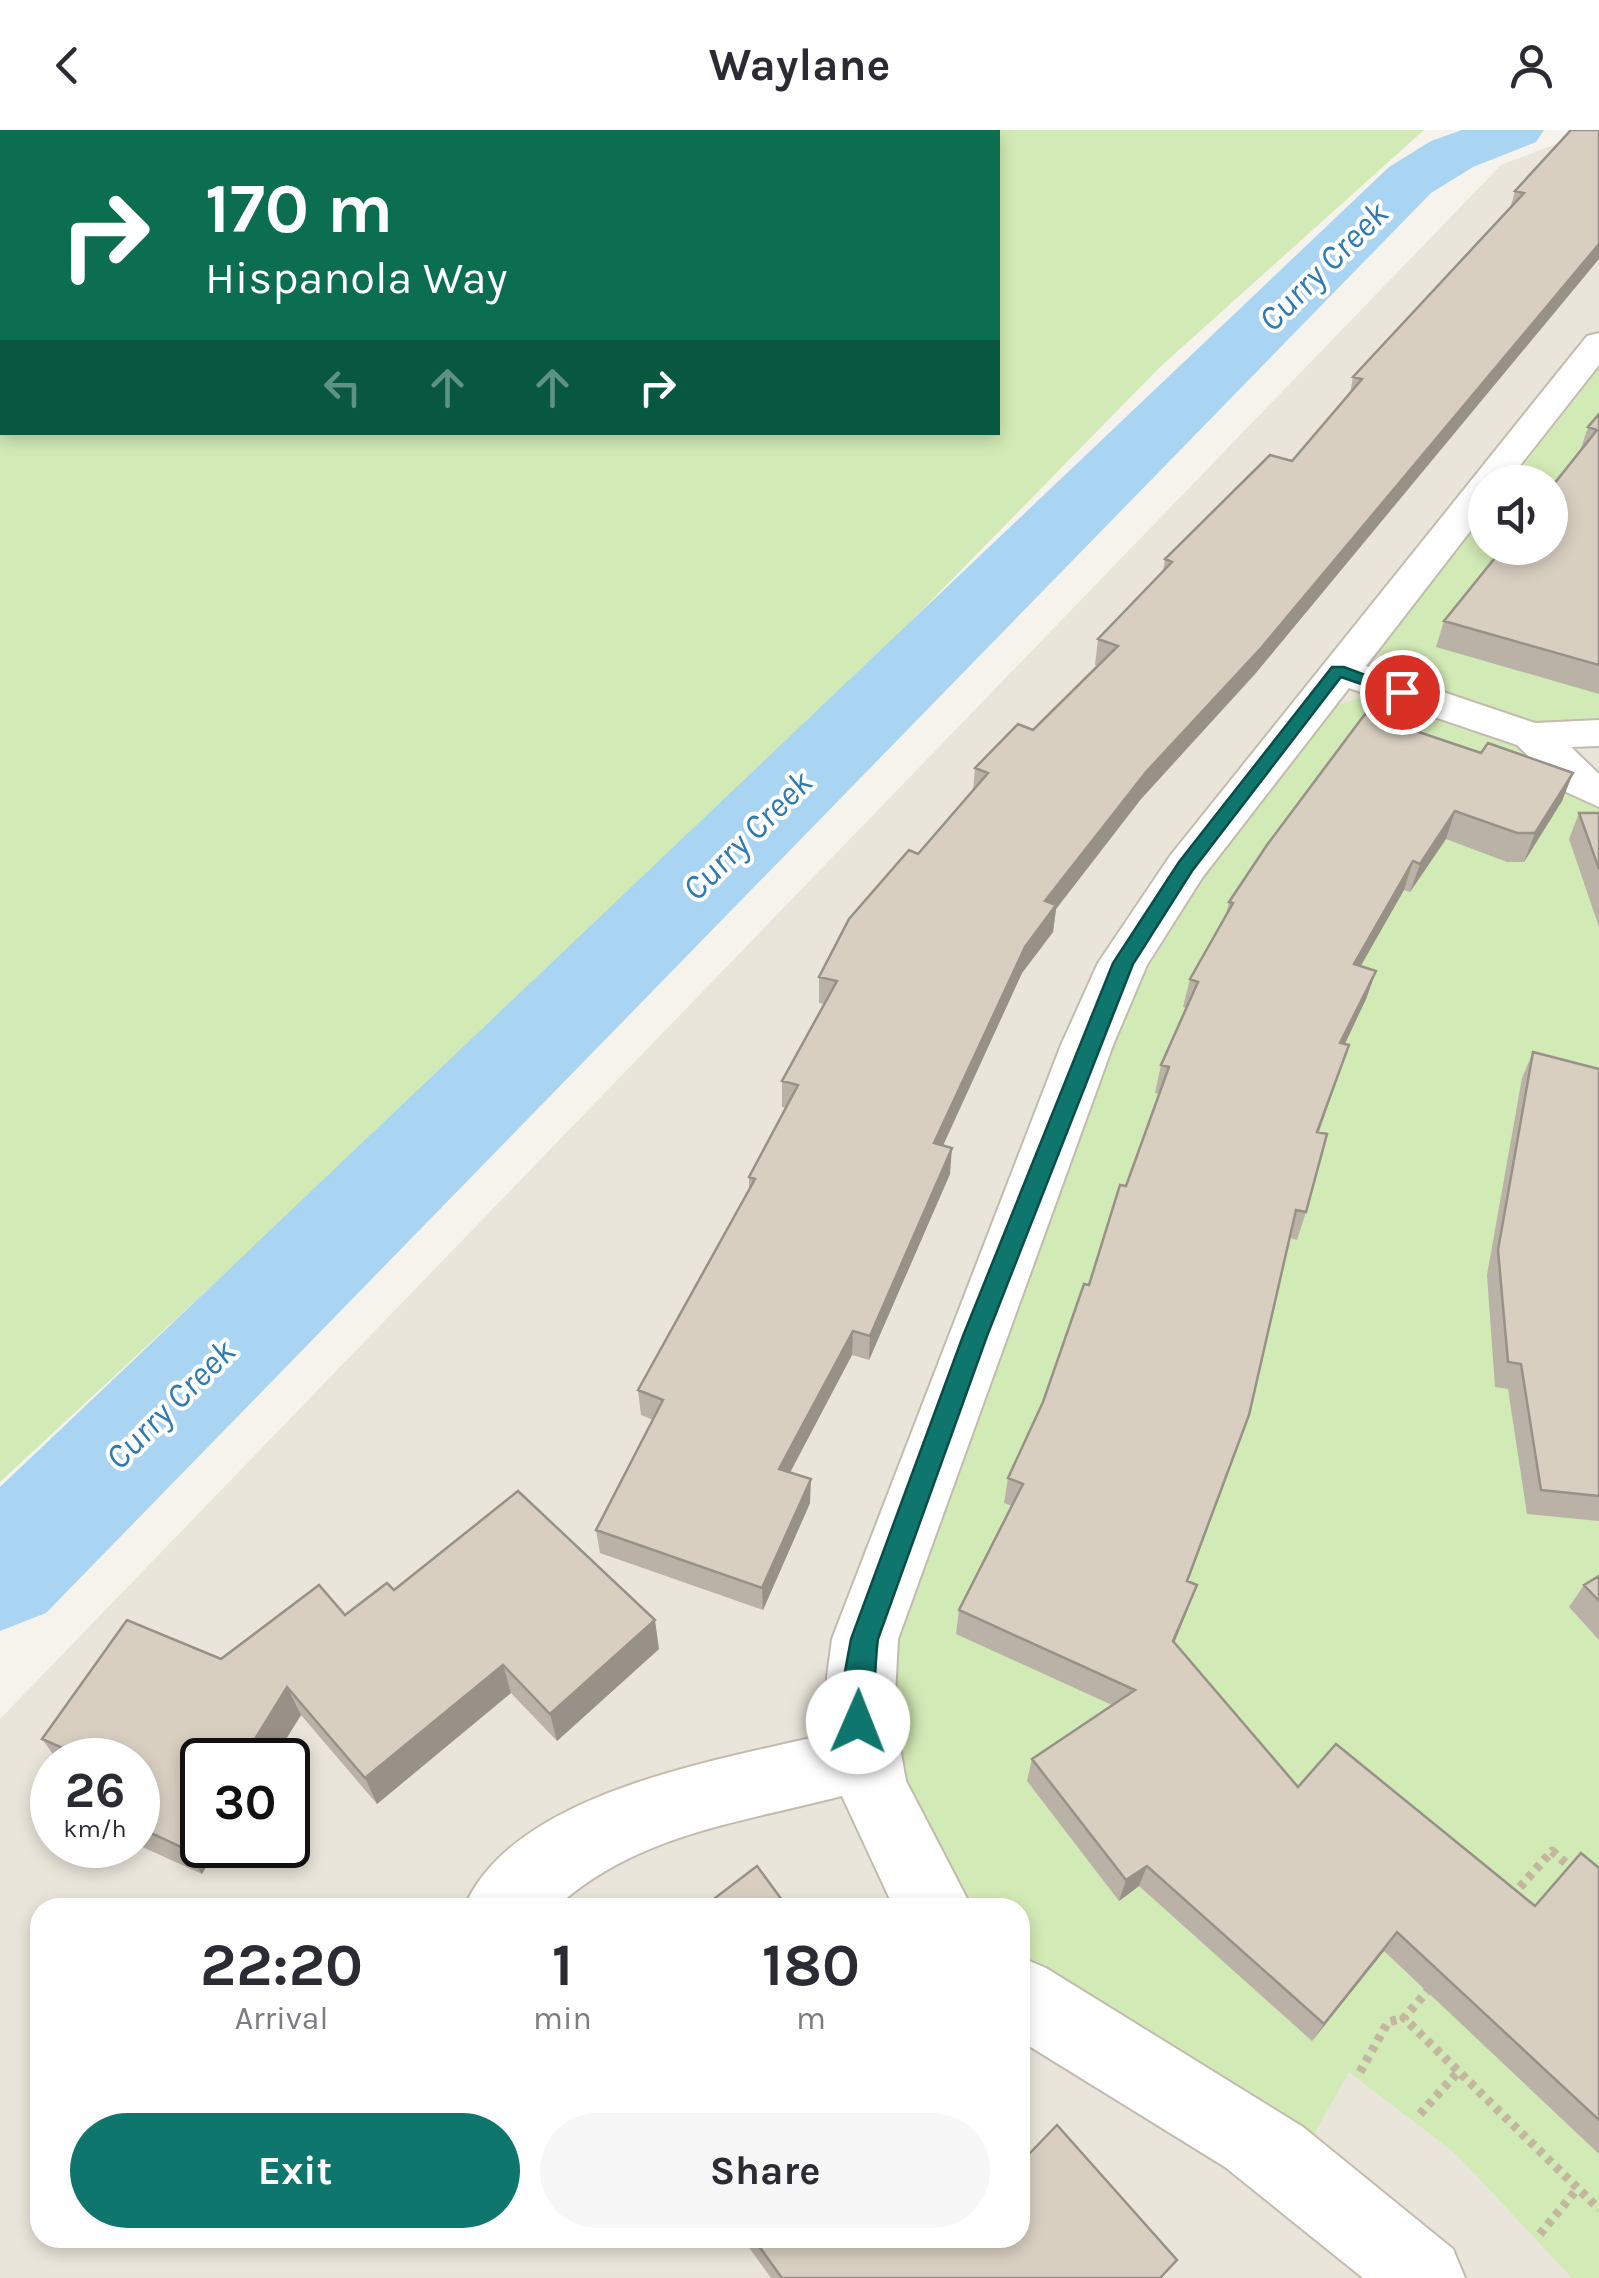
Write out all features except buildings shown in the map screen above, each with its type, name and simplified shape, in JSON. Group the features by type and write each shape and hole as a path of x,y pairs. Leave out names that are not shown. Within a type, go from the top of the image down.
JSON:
{"street":[{"path":"1503,465 1599,343"},
{"path":"930,1898 878,1807 863,1758 858,1677 864,1639 1104,1004 1170,890 1338,670 1468,509"},
{"path":"1338,670 1532,736 1551,749 1572,778 1599,793"},
{"path":"1532,736 1599,733"},
{"path":"511,1898 560,1855 632,1816 863,1758"},
{"path":"1030,2002 1255,2140 1338,2202 1424,2278"}],"path":[{"path":"1502,1907 1552,1851 1587,1882"},
{"path":"1360,2072 1388,2022 1404,2018 1440,1976"},
{"path":"1404,2018 1599,2209"},
{"path":"1420,2114 1458,2072"},
{"path":"1540,2234 1578,2188"}],"shaded area":[{"path":"1599,130 1599,2278 0,2278 0,1719 1501,165"}],"green space":[{"path":"1000,130 1424,130 1160,367 735,801 0,1482 0,435 1000,435"},
{"path":"1599,368 1599,725 1537,726 1387,672 1380,664 1379,651 1468,537 1468,565 1568,565 1568,465 1523,465"},
{"path":"1365,697 1526,750 1599,802 1599,2278 1572,2278 1456,2154 1349,2072 1313,2136 1031,1962 1030,1898 971,1898 922,1819 897,1744 892,1684 897,1626 1128,1003 1195,891 1339,704"}],"waterway":[{"name":"Curry Creek","path":"0,1572 1410,180 1452,154 1515,130"}],"route":[{"path":"858,1722 858,1677 864,1639 975,1336 1087,1045 1123,963 1186,867 1338,670 1402,692"}]}
